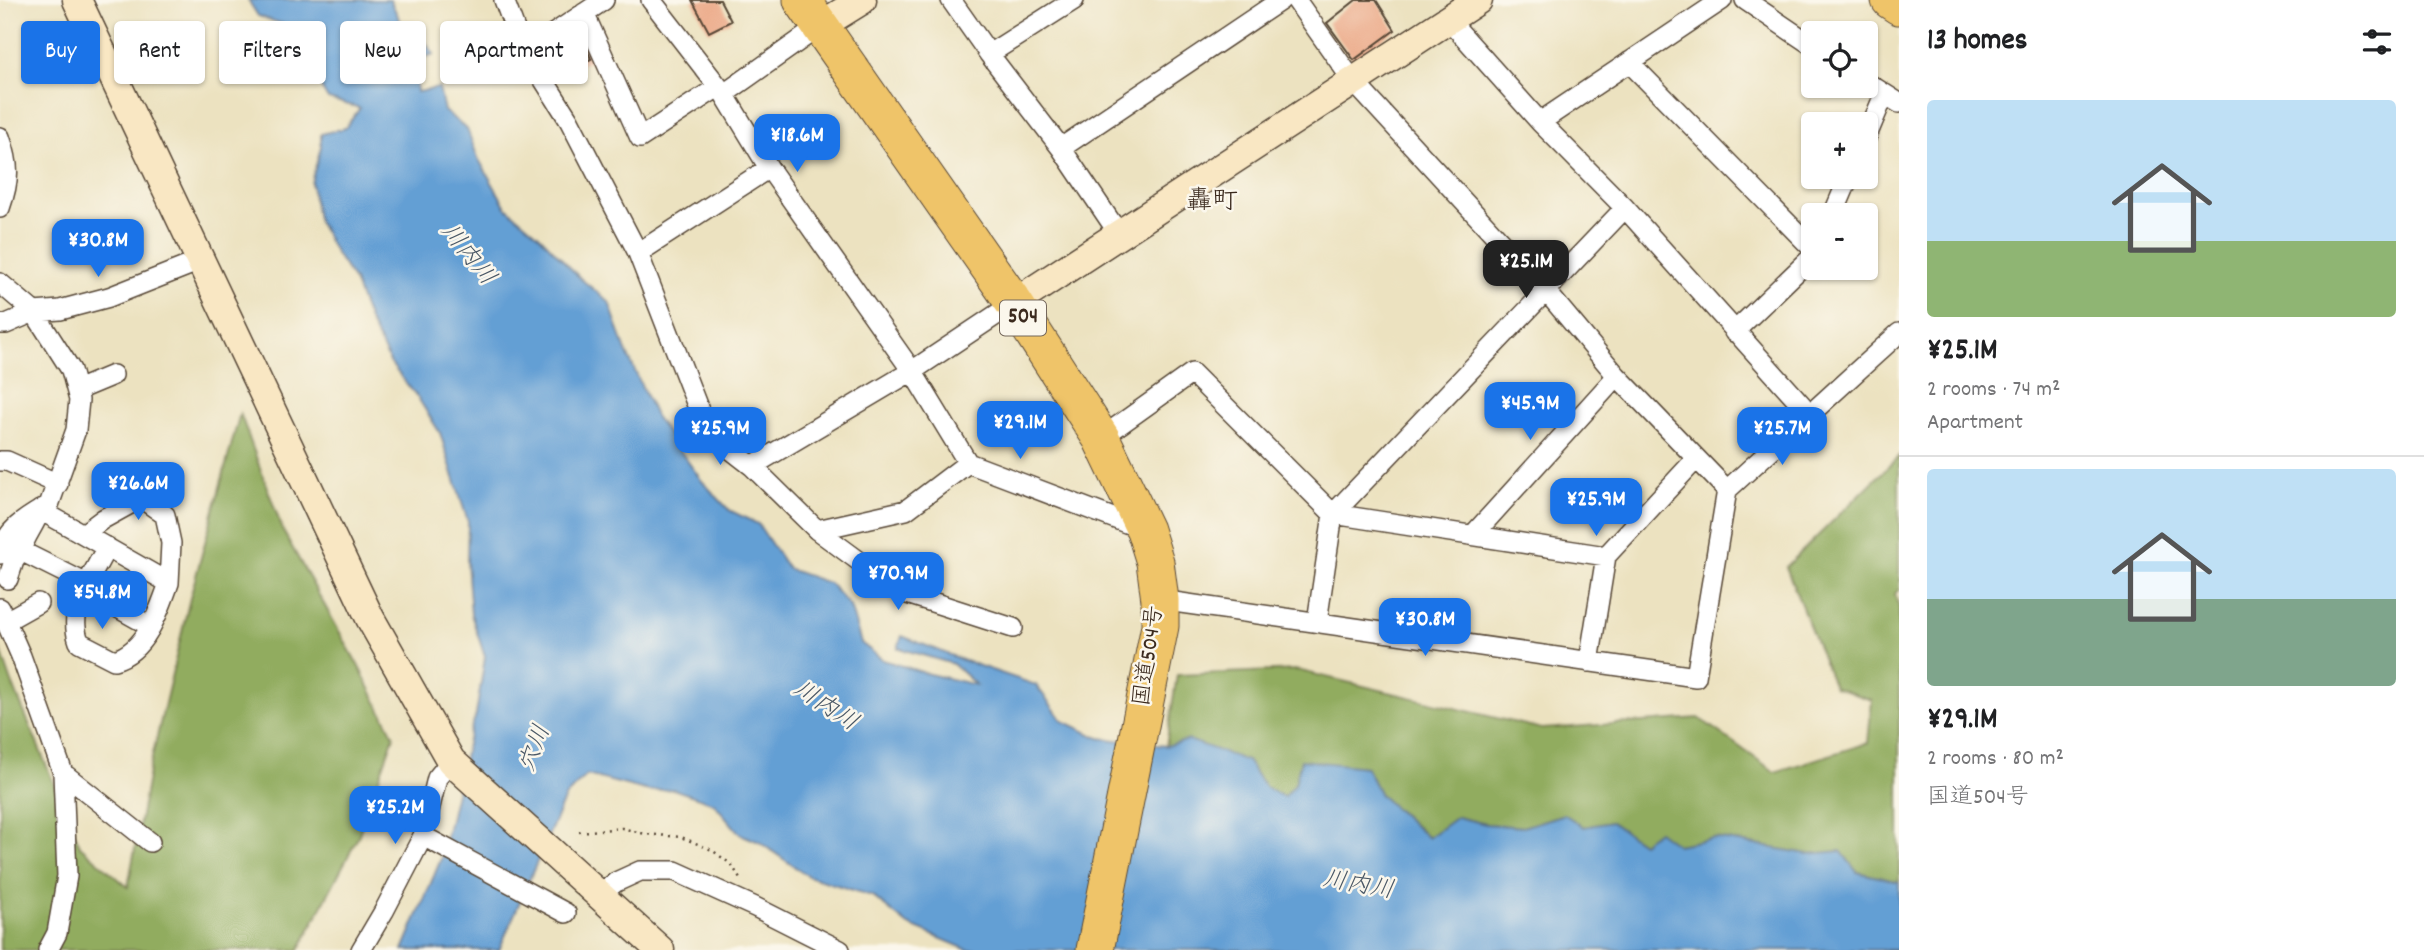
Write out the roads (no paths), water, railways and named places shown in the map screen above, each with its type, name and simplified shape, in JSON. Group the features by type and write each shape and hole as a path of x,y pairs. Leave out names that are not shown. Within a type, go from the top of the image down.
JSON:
{"highway":[{"path":"1890,0 1899,6"},
{"name":"国道504号","path":"811,13 1013,303 1101,438 1145,530 1155,562 1160,626 1094,950"}],"street":[{"path":"77,0 370,618 451,761 660,950"},
{"path":"504,0 512,21"},
{"path":"572,21 604,0"},
{"path":"651,0 721,90 769,168 912,371 968,463 1145,530"},
{"path":"584,13 640,138 721,90 811,13 862,0"},
{"path":"951,0 1061,148 1119,234"},
{"path":"989,54 1073,0"},
{"path":"1061,148 1282,0"},
{"path":"1296,0 1353,81 1546,291 1617,376 1727,490"},
{"path":"752,466 912,371 1478,0"},
{"path":"1540,122 1722,0"},
{"path":"1745,0 1801,38"},
{"path":"1448,19 1540,122 1625,208 1810,414"},
{"path":"1629,62 1801,237"},
{"path":"546,84 569,120 638,253 707,431 752,466 817,530 901,592 1013,628"},
{"path":"1878,120 1892,99"},
{"path":"0,137 7,157 8,184 0,208"},
{"path":"638,253 769,168"},
{"path":"1317,622 1333,514 1625,208"},
{"path":"0,324 34,312 60,310 109,297 200,261"},
{"path":"1734,332 1801,268"},
{"path":"0,283 34,312 71,370 79,400 76,430 49,505 23,520 4,539 0,554"},
{"path":"1160,600 1696,677 1727,490 1899,334"},
{"path":"1101,438 1192,373 1333,514 1606,556"},
{"path":"77,390 113,375"},
{"path":"1473,536 1617,376"},
{"path":"1589,662 1606,556 1696,459"},
{"path":"0,461 7,461 58,484"},
{"path":"817,530 906,510 968,463"},
{"path":"83,534 103,519 141,498 164,515 172,543 169,583 161,606 138,648 127,656 114,660 79,642 76,632 75,615 85,587 107,548"},
{"path":"40,510 169,583"},
{"path":"9,579 14,561 24,540 35,526 40,510"},
{"path":"21,551 150,626"},
{"path":"38,603 3,614 63,773 67,876 57,933 48,950"},
{"path":"361,950 429,838 437,778 451,761"},
{"path":"63,773 150,842"},
{"path":"429,838 566,913"},
{"path":"599,894 616,882 640,871 675,871 840,950"}],"water":[{"path":"248,0 390,0 400,21 340,21 340,84 416,84 417,92 439,88 444,111 467,129 478,158 506,207 609,302 626,351 655,416 702,481 729,510 758,524 788,569 829,583 850,606 861,643 883,660 976,685 953,664 898,648 902,636 1036,685 1063,721 1099,738 1166,746 1189,740 1247,761 1265,787 1284,797 1295,784 1301,760 1366,767 1380,795 1428,838 1457,817 1486,824 1523,827 1564,814 1584,827 1611,822 1642,843 1658,831 1677,845 1715,838 1808,854 1841,851 1857,872 1899,882 1899,950 968,950 908,925 872,896 808,876 759,842 740,834 714,803 673,789 649,791 587,775 565,797 499,950 403,950 441,859 476,715 485,657 471,614 467,562 468,522 440,433 418,398 391,364 370,323 354,281 317,219 311,183 321,147 321,134 345,128 360,108 328,99 319,84 326,84 326,21 274,21 258,16"},
{"path":"426,43 434,54 426,57"}],"district":[{"name":"轟町","path":"1212,202"}],"water label":[{"name":"川内川","path":"467,255"},
{"name":"川内川","path":"825,707"},
{"name":"穴川","path":"536,749"},
{"name":"川内川","path":"1358,886"}]}
